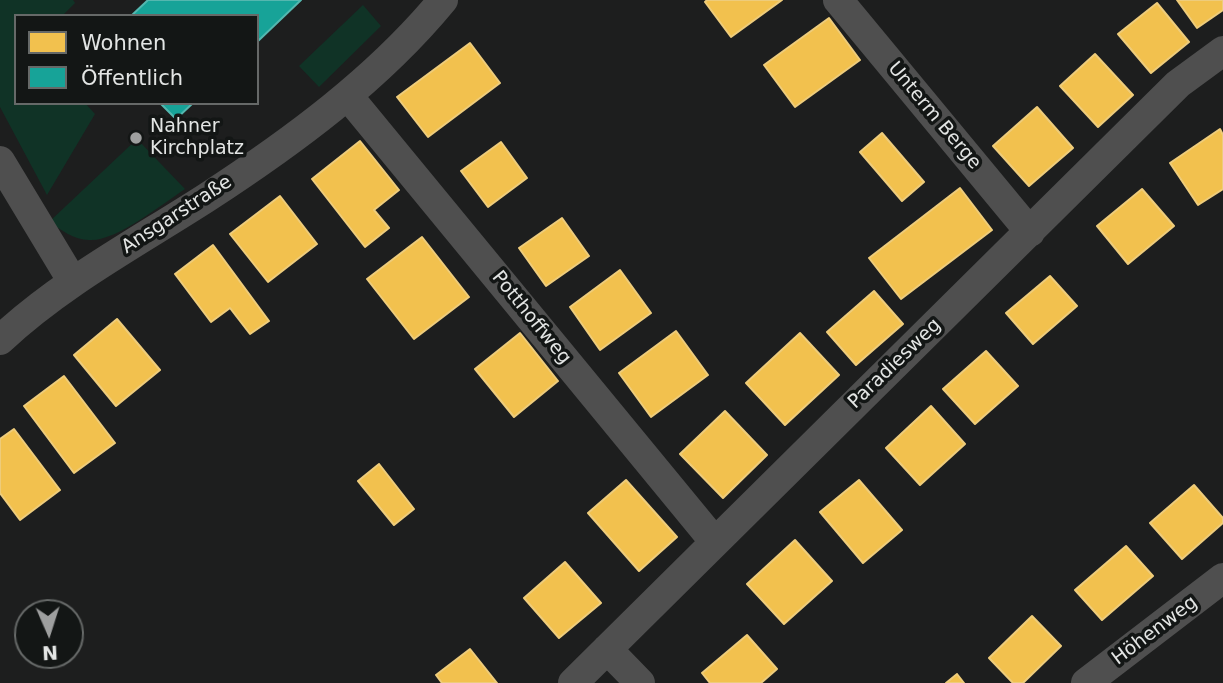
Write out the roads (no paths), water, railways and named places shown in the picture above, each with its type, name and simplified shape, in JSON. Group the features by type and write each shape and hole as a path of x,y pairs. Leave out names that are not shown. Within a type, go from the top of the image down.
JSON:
{"street":[{"name":"Ansgarstraße","path":"0,340 28,314 73,282 210,196 348,96 411,38 443,0"},
{"name":"Unterm Berge","path":"838,0 1030,232"},
{"name":"Paradiesweg","path":"573,683 1178,84 1223,51"},
{"name":"Potthoffweg","path":"348,96 714,541"},
{"path":"0,161 73,282"},
{"name":"Höhenweg","path":"1086,683 1223,578"},
{"path":"607,649 640,683"}],"place":[{"name":"Nahner Kirchplatz","path":"136,138"}]}
